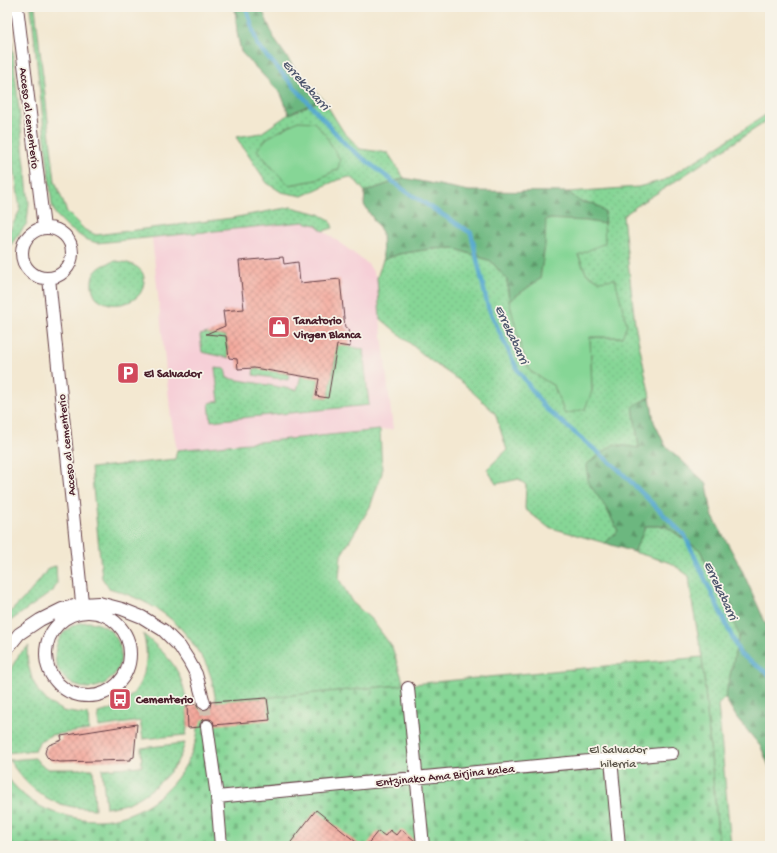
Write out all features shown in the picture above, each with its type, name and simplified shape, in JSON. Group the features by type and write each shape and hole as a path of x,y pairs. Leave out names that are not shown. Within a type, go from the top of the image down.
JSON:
{"street":[{"name":"Acceso al cementerio","path":"17,7 44,228"},
{"path":"44,228 63,234 71,246 72,253 70,262 65,270 58,275 49,278 32,274 23,260 22,251 24,243 29,236 44,228"},
{"name":"Acceso al cementerio","path":"49,278 82,608"},
{"path":"7,649 19,634 40,620 62,609 82,608 98,603 122,609 142,617 163,630 180,647 196,674 204,703"},
{"path":"82,608 102,614 116,622 126,635 131,651 129,668 121,682 107,692 91,697 74,695 60,686 49,673 45,657 47,640 56,626 82,608"},
{"path":"408,688 423,846"},
{"path":"207,726 217,797 221,846"},
{"name":"Entzinako Ama Birjina kalea","path":"217,797 672,753"},
{"path":"611,759 619,846"}],"shaded area":[{"path":"303,222 316,225 368,264 377,278 380,318 393,429 177,450 171,418 152,238"}],"green space":[{"path":"7,7 29,203 27,223 10,246 7,247 7,236 20,210 11,143 7,67"},
{"path":"31,7 35,7 55,181 67,212 85,230 96,235 232,218 291,207 319,214 330,220 333,228 323,231 316,225 303,222 97,243 85,239 69,228 56,215 52,205"},
{"path":"235,7 261,7 275,40 298,73 323,99 289,114 281,94 241,52 237,33"},
{"path":"323,99 343,131 360,149 388,153 404,178 365,192 356,181 349,177 335,181 302,196 281,192 267,183 236,137 261,133 289,114","holes":["257,150 338,169 316,180 289,185"]},
{"path":"770,112 770,119 623,216 635,324 650,397 633,406 639,448 606,508 618,531 605,543 548,527 525,509 526,485 519,479 496,484 487,469 507,450 495,413 463,383 431,361 380,318 377,278 383,260 399,254 430,249 453,248 491,261 507,280 509,301 530,371 554,386 565,414 592,391 590,337 622,337 599,281 586,273 578,254 604,224 605,212 595,204 581,202 568,192 638,187 664,180"},
{"path":"298,121 314,122 326,136 340,160 338,169 316,180 289,185 257,150 267,138"},
{"path":"404,178 469,191 568,192 581,202 595,204 605,212 604,224 586,221 547,219 540,279 509,301 507,280 491,261 453,248 430,249 399,254 383,260 382,232 364,205 365,192"},
{"path":"546,219 586,221 604,224 605,243 578,255 586,273 599,281 615,279 627,325 622,337 590,337 592,391 585,409 565,414 554,386 530,371 521,347 509,301 540,279 545,246"},
{"path":"115,261 125,262 135,266 142,272 144,277 143,288 138,296 123,304 112,304 101,301 96,297 93,291 92,280 95,272 102,266"},
{"path":"208,333 226,336 229,358 202,352 200,335"},
{"path":"315,341 363,349 369,405 211,421 209,403 219,401 215,368 225,369 227,378 297,390 301,376 319,378 316,396 328,398 336,355 323,353"},
{"path":"254,368 289,374 288,380 253,375"},
{"path":"650,397 654,422 665,445 707,484 712,515 741,568 770,633 770,769 761,747 737,718 725,698 739,635 700,550 665,526 646,526 634,552 605,543 618,531 606,508 588,482 587,464 614,444 639,448 633,406"},
{"path":"380,430 382,473 370,507 341,555 339,579 352,602 372,620 392,647 404,685 216,702 209,670 203,659 181,629 161,612 137,598 109,588 102,578 91,468 175,459 177,450"},
{"path":"646,526 665,526 700,550 740,635 725,698 718,705 731,846 719,846 702,657 689,576 671,563 634,552"},
{"path":"56,566 57,583 53,591 13,619 7,625 7,615 29,593 48,568"},
{"path":"88,622 101,624 111,632 119,642 121,655 119,668 111,678 101,686 88,688 75,686 65,678 57,668 55,655 57,642 65,632 75,624"},
{"path":"143,634 169,659 181,679 187,707 186,735 143,739 140,721 99,727 98,713 124,703 131,696 140,682 146,659"},
{"path":"29,646 27,652 28,664 32,679 38,691 49,703 63,711 88,715 89,730 51,735 40,741 35,750 7,753 7,675 20,653"},
{"name":"El Salvador hilerria","path":"702,657 719,846 7,846 7,776 12,783 31,801 55,813 88,820 113,818 130,814 159,796 171,785 182,771 196,740 198,731 198,704"},
{"path":"185,743 181,755 175,765 156,786 132,801 106,808 102,769 142,766 141,748"},
{"path":"35,758 41,765 49,769 93,769 95,809 68,806 47,798 26,782 9,760"}],"building":[{"name":"Tanatorio Virgen Blanca","path":"283,257 284,264 298,262 300,283 340,279 345,328 348,328 350,347 337,345 328,398 316,396 319,379 254,368 238,369 237,359 229,358 226,336 206,334 225,326 223,311 244,309 239,261"},
{"path":"267,698 270,720 214,725 213,721 206,719 202,720 200,727 188,728 187,705 196,704 199,709 206,710 210,708 211,702"},
{"path":"137,724 134,757 131,758 131,760 60,762 50,760 45,753 49,745 62,740 61,736"},
{"path":"316,810 361,846 288,846"},
{"path":"401,829 415,841 415,846 366,846 378,831 385,836 390,830 396,835"}],"waterway":[{"name":"Errekabarri","path":"246,7 258,46 347,146 404,190 471,233 488,307 517,369 545,408 617,468 685,536 740,654 770,675"}],"tunnel":[{"path":"204,703 207,726"}],"place":[{"name":"Tanatorio Virgen Blanca","path":"279,327"},
{"name":"El Salvador","path":"128,373"},
{"name":"Cementerio","path":"120,699"}]}
